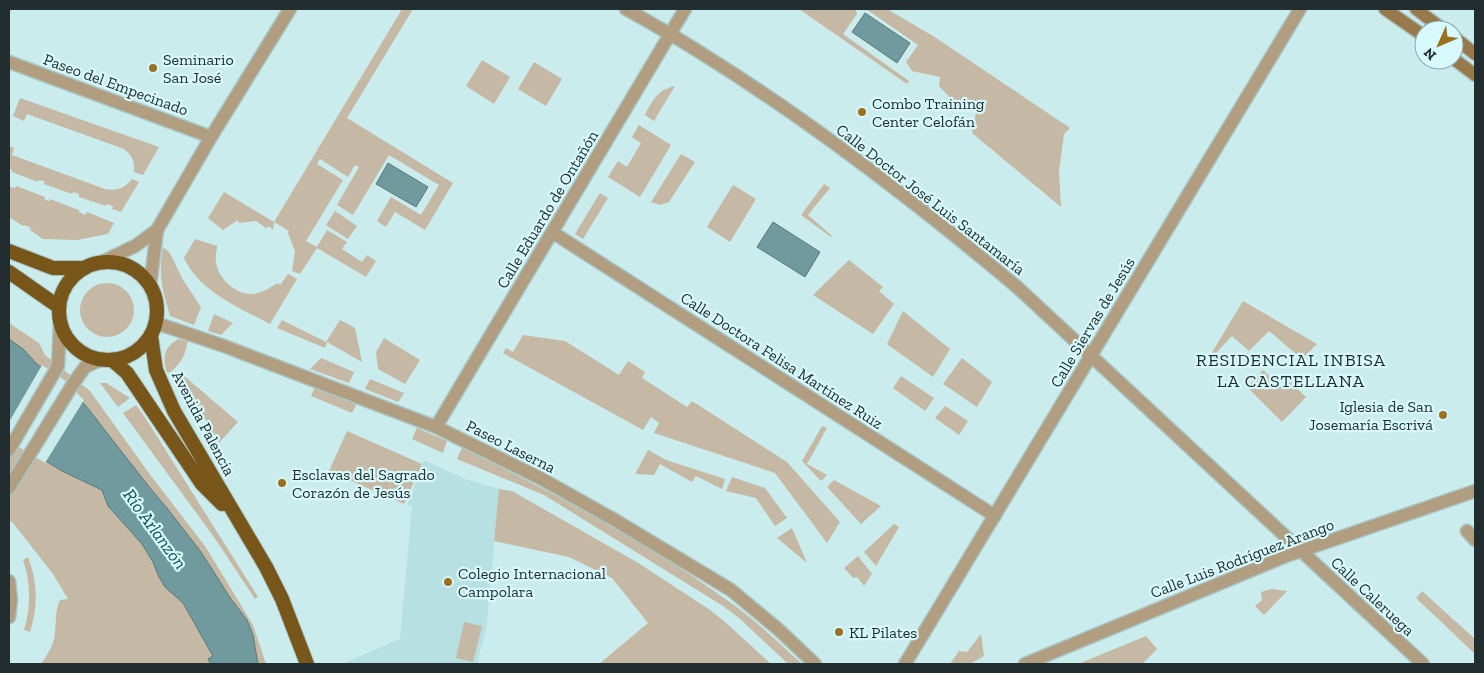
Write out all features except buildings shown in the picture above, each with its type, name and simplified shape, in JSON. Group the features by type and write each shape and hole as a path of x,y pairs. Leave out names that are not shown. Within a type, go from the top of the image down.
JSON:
{"highway":[{"path":"9,251 53,268 85,268"},
{"path":"102,262 120,264 138,272 150,286 157,304 156,323 151,336 141,348 127,356 106,360 86,355 65,336 60,322 59,307 67,284 75,274 102,262"},
{"path":"9,272 59,307"},
{"name":"Avenida Palencia","path":"151,336 156,370 161,385 174,411 266,567 282,599 307,664"},
{"name":"Avenida Palencia","path":"106,360 127,373 202,484 238,521"}],"main road":[{"path":"1385,9 1414,29"},
{"path":"1416,9 1431,20"},
{"path":"1464,45 1475,54"},
{"path":"1464,66 1475,74"}],"street":[{"path":"150,286 157,230 211,137 290,9"},
{"name":"Calle Doctor José Luis Santamaría","path":"626,9 700,52 793,114 947,228 1018,287 1301,551"},
{"name":"Calle Eduardo de Ontañón","path":"436,427 685,9"},
{"name":"Calle Siervas de Jesús","path":"906,664 912,658 995,516 1300,9"},
{"name":"Paseo del Empecinado","path":"9,62 211,137"},
{"path":"102,262 135,246 157,230"},
{"name":"Calle Doctora Felisa Martínez Ruiz","path":"552,232 995,516"},
{"path":"9,450 58,366 60,322"},
{"name":"Paseo Laserna","path":"156,323 224,346 436,427 540,478 613,519 731,590 780,630 815,664"},
{"path":"9,488 85,367 106,360"},
{"name":"Calle Luis Rodríguez Arango","path":"1024,664 1286,556 1475,491"},
{"name":"Calle Caleruega","path":"1301,551 1423,664"},
{"path":"9,580 11,600 9,617"}],"shaded area":[{"path":"402,9 413,9 347,118 453,183 425,230 395,212 386,227 377,221 391,197 421,215 439,185 389,155 353,215 337,205 359,167 355,165 348,177 320,159 317,164 343,180 306,241 317,247 327,230 347,242 342,249 362,262 367,255 376,261 366,277 317,248 300,274 292,271 295,251 288,233 289,231 274,222"},
{"path":"799,9 861,9 856,10 857,14 843,34 909,81 907,84"},
{"path":"866,9 887,9 933,36 1070,128 1064,134 1059,171 1061,207 972,133 978,103 962,110 939,86 940,77 912,71 906,62 918,45"},
{"path":"482,60 510,77 494,104 466,86"},
{"path":"534,62 562,79 546,106 518,89"},
{"path":"675,86 654,121 645,115 653,100 660,93"},
{"path":"20,98 159,147 143,175 134,172 132,159 124,149 27,114 24,121 13,116"},
{"path":"639,125 671,145 640,197 608,177 618,161 627,167 641,143 632,137"},
{"path":"9,146 14,148 12,155 105,189 113,190 120,188 127,185 132,179 139,182 121,212 112,209 113,206 107,204 106,206 79,197 79,194 73,192 72,194 44,184 44,181 39,180 38,182 12,172 9,168"},
{"path":"681,154 695,162 669,202 660,205 651,202"},
{"path":"9,184 10,187 15,188 16,186 45,197 44,199 49,201 50,199 79,210 79,212 85,215 87,212 114,223 108,234 77,240 43,239 30,230 31,228 23,226 9,217"},
{"path":"824,184 830,188 808,215 831,237 801,215"},
{"path":"733,185 756,199 730,242 707,227"},
{"path":"224,192 274,222 273,230 269,226 266,228 256,221 239,223 238,220 223,230 208,218"},
{"path":"600,193 608,198 583,239 575,234"},
{"path":"335,211 357,226 348,239 326,225"},
{"path":"195,239 217,246 217,268 223,279 243,293 257,293 278,283 280,285 288,274 297,279 270,324 221,297 191,270 184,258"},
{"path":"163,247 170,253 183,280 201,307 194,325 170,316 162,282"},
{"path":"849,260 883,287 879,291 894,304 873,334 813,295"},
{"path":"107,283 117,285 126,291 132,300 134,310 132,320 126,329 117,335 107,337 97,335 88,329 82,320 80,310 82,300 88,291 97,285"},
{"path":"1243,301 1317,344 1302,359 1269,331 1249,351 1232,336 1213,356 1211,354"},
{"path":"903,311 950,349 933,377 887,344"},
{"path":"214,314 233,323 221,335 208,331"},
{"path":"282,320 326,342 340,320 355,328 362,362 327,342 325,348 277,328"},
{"path":"9,323 39,343 45,355 90,391 151,476 205,546 253,625 266,664 41,664 53,642 60,600 68,599 53,574 9,520"},
{"path":"523,335 565,341 619,375 628,361 645,372 642,378 687,407 692,401 787,462 840,522 827,543 775,473 654,433 659,423 651,417 643,430 503,353 506,348 513,352"},
{"path":"384,338 420,360 405,384 378,369 376,352"},
{"path":"178,339 188,341 182,359 170,373 167,372 165,366 165,353"},
{"path":"321,358 354,372 349,383 310,369"},
{"path":"962,358 992,382 977,407 943,384"},
{"path":"1263,370 1283,389 1290,382 1306,397 1282,422 1247,387"},
{"path":"183,375 238,422 219,443 181,378"},
{"path":"901,376 934,398 925,411 893,388"},
{"path":"370,379 404,393 398,402 365,389"},
{"path":"100,383 106,383 130,398 118,407"},
{"path":"315,387 357,403 352,413 311,396"},
{"path":"136,405 258,597 255,599 214,537 123,413"},
{"path":"945,406 968,421 959,435 935,418"},
{"path":"822,426 827,428 807,464 827,475 821,481 802,461"},
{"path":"417,428 447,441 443,453 412,439"},
{"path":"347,431 422,464 404,504 329,471"},
{"path":"462,448 596,517 693,576 744,613 802,664 788,664 739,618 723,606 544,495 457,459"},
{"path":"648,450 666,460 725,479 722,489 696,476 692,482 660,464 654,475 635,474"},
{"name":"Colegio Internacional Campolara","path":"424,460 465,479 499,489 487,624 477,664 342,664 400,639 412,506 407,506"},
{"path":"732,477 765,488 787,518 775,526 756,498 726,491"},
{"path":"834,480 881,506 861,524 827,487"},
{"path":"499,489 512,491 640,564 710,610 771,664 599,664 648,623 612,578 569,557 494,541"},
{"path":"894,524 899,527 876,566 864,552"},
{"path":"792,528 807,563 777,538"},
{"path":"858,556 872,574 864,586 857,577 853,578 844,568"},
{"path":"28,557 34,576 36,594 33,623 30,632 24,630 29,595 28,577 23,560"},
{"path":"1271,589 1287,591 1264,615 1255,606 1262,600 1261,592"},
{"path":"1422,591 1475,639 1475,654 1416,598"},
{"path":"464,622 482,626 473,662 456,658"},
{"path":"981,634 984,656 970,664 950,664 959,651 967,652"},
{"path":"1146,636 1157,649 1142,664 1078,664"}],"water":[{"path":"865,13 910,43 897,63 852,32"},
{"path":"388,163 428,187 416,207 376,184"},
{"path":"773,222 820,252 805,277 757,247"},
{"name":"Río Arlanzón","path":"9,339 23,349 37,364 62,382 86,406 201,552 247,620 253,635 258,664 211,664 208,659 213,656 183,603 165,587 142,544 108,506 102,490 62,471 9,438"}],"pier":[{"path":"42,365 64,380 84,400 45,463 9,441 9,422"}],"place":[{"name":"Seminario San José","path":"153,68"},
{"name":"Combo Training Center Celofán","path":"862,112"},
{"name":"Iglesia de San Josemaría Escrivá","path":"1443,415"},
{"name":"Esclavas del Sagrado Corazón de Jesús","path":"282,483"},
{"name":"Colegio Internacional Campolara","path":"448,582"},
{"name":"KL Pilates","path":"839,632"}],"district":[{"name":"RESIDENCIAL INBISA LA CASTELLANA","path":"1291,370"}]}
